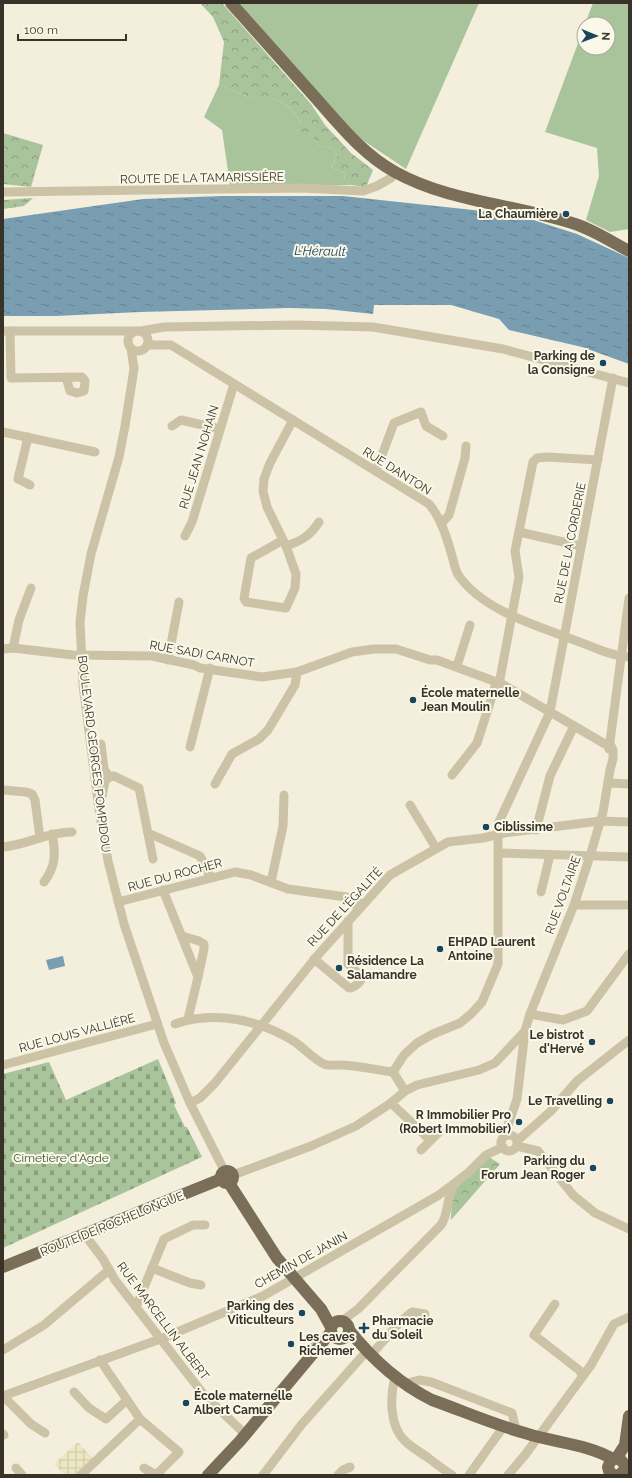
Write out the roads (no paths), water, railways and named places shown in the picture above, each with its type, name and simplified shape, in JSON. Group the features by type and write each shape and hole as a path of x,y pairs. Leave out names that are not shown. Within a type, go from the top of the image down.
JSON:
{"main road":[{"path":"231,3 349,135 373,157 394,172 430,189 462,198 502,205 578,225 629,251"},
{"name":"ROUTE DE ROCHELONGUE","path":"3,1267 227,1177"},
{"name":"BOULEVARD GEORGES POMPIDOU","path":"227,1177 260,1235 294,1279 340,1329 400,1381 432,1400 504,1426 538,1437 590,1448 617,1470"},
{"path":"208,1475 245,1434 297,1371 340,1329"},
{"path":"617,1470 625,1445 629,1416"},
{"path":"617,1470 629,1447"}],"street":[{"name":"ROUTE DE LA TAMARISSIÈRE","path":"3,192 301,188 363,191 391,178 394,172"},
{"path":"66,377 11,378 6,331 139,331 164,327 295,325 374,327 502,349 629,383"},
{"path":"102,330 130,345 137,351 146,347 147,335 139,331 131,334 130,345"},
{"name":"BOULEVARD GEORGES POMPIDOU","path":"130,345 134,369"},
{"name":"RUE DANTON","path":"146,347 171,345 429,504 434,510 441,524 458,575 479,596 511,616 625,657"},
{"name":"BOULEVARD GEORGES POMPIDOU","path":"146,347 134,369 119,457 91,554 80,622 81,656 99,810 108,861 118,902 157,1024 190,1103 227,1177"},
{"name":"RUE DE LA CORDERIE","path":"393,1072 404,1055 417,1043 433,1034 460,1023 482,1002 499,958 498,824 550,712 613,378"},
{"name":"RUE JEAN NOHAIN","path":"185,536 192,522 234,384"},
{"path":"376,471 394,423 421,412 426,426 443,436"},
{"path":"172,426 181,420 220,429"},
{"path":"293,420 268,468 264,479 263,491 267,507 284,543 296,574 295,588 286,608 246,602 244,598 251,558 284,543 301,541 312,533 319,522"},
{"path":"3,432 95,452"},
{"path":"28,437 18,479 30,485"},
{"path":"441,524 449,515 465,458 466,446"},
{"path":"452,775 477,743 498,682 519,577 515,551 533,462 537,458 598,460"},
{"path":"519,532 581,546"},
{"path":"13,648 19,620 31,588"},
{"name":"RUE VOLTAIRE","path":"504,1137 517,1099 525,1031 530,1014 574,905 600,821 610,770 614,759 611,746 611,734 625,657 629,598"},
{"path":"168,660 179,602"},
{"path":"457,666 470,625"},
{"name":"RUE SADI CARNOT","path":"3,649 13,648 81,656 143,656 262,677 297,672 352,652 374,649 396,649 457,666 498,682 605,744 611,746"},
{"path":"190,747 210,668"},
{"path":"216,784 232,754 259,739 268,730 295,685 297,672"},
{"path":"536,830 550,776 574,726"},
{"path":"101,744 104,769 109,777"},
{"path":"99,810 105,781 109,777 114,776 139,788 153,859"},
{"path":"608,783 629,784"},
{"path":"3,790 32,794 35,800 40,838"},
{"path":"271,882 283,826 284,795"},
{"path":"410,805 436,848"},
{"name":"RUE DE L'ÉGALITÉ","path":"190,1103 200,1098 214,1083 262,1026 314,959 373,892 390,875 448,842 498,834 574,826 600,821 629,822"},
{"path":"3,848 22,845 52,834 72,832"},
{"path":"148,833 200,856 204,860 211,878"},
{"path":"44,882 55,862 52,834"},
{"path":"499,853 629,857"},
{"path":"541,892 550,855"},
{"name":"RUE DU ROCHER","path":"118,902 230,873 251,875 288,889 354,898 356,896 373,892"},
{"path":"163,890 198,977"},
{"path":"354,898 359,903 357,910"},
{"path":"574,905 629,904"},
{"path":"314,959 349,988 362,980 362,977 348,964 348,921"},
{"path":"182,936 204,944 188,1019"},
{"path":"530,1014 563,1020 587,1011 629,954"},
{"path":"175,1024 188,1019 229,1019 250,1022 262,1026 295,1043 325,1065 352,1065 393,1072 405,1091"},
{"name":"RUE LOUIS VALLIÈRE","path":"3,1065 157,1024"},
{"name":"ROUTE DE ROCHELONGUE","path":"227,1177 311,1146 356,1126 391,1103 405,1091 417,1085 479,1070 495,1062 525,1031"},
{"path":"629,1040 577,1081 551,1111 517,1143 510,1151 502,1147 504,1137 511,1136 517,1143 538,1151 573,1195 597,1215 629,1229"},
{"path":"391,1103 430,1140"},
{"path":"421,1150 440,1131"},
{"name":"CHEMIN DE JANIN","path":"3,1396 160,1338 263,1296 439,1195 469,1172 486,1155 502,1147"},
{"path":"340,1329 445,1219 448,1195 454,1184"},
{"path":"136,1307 164,1239 193,1226 205,1225"},
{"name":"RUE MARCELLIN ALBERT","path":"85,1235 103,1259 108,1270 204,1395 245,1434"},
{"path":"152,1268 201,1285"},
{"path":"3,1350 44,1325 108,1270"},
{"path":"554,1304 534,1335 579,1370 583,1376"},
{"path":"263,1475 302,1424 400,1322 412,1312 425,1314"},
{"path":"508,1475 525,1455 591,1366 614,1324 629,1317"},
{"path":"309,1337 320,1347"},
{"path":"100,1360 140,1419 179,1452 156,1475 144,1468"},
{"path":"452,1475 405,1441 398,1433 393,1419 392,1387 400,1381 419,1380 431,1382 512,1412 516,1430"},
{"path":"74,1392 89,1408 106,1419 127,1400"},
{"path":"3,1396 31,1424 45,1433"},
{"path":"81,1475 140,1419"},
{"path":"469,1475 504,1426"},
{"path":"338,1475 343,1470 350,1467"}],"water":[{"name":"L'Hérault","path":"222,196 343,196 501,213 524,217 577,234 629,258 629,364 582,347 509,330 499,319 451,305 374,305 373,314 326,309 290,308 56,316 3,316 3,219 143,199"},
{"path":"63,956 65,966 49,970 46,960"}],"place":[{"name":"La Chaumière","path":"566,214"},
{"name":"Parking de la Consigne","path":"603,363"},
{"name":"École maternelle Jean Moulin","path":"413,700"},
{"name":"Ciblissime","path":"486,827"},
{"name":"EHPAD Laurent Antoine","path":"440,949"},
{"name":"Résidence La Salamandre","path":"339,968"},
{"name":"Le bistrot d'Hervé","path":"592,1042"},
{"name":"Le Travelling","path":"610,1101"},
{"name":"R Immobilier Pro (Robert Immobilier)","path":"519,1122"},
{"name":"Parking du Forum Jean Roger","path":"593,1168"},
{"name":"Parking des Viticulteurs","path":"302,1313"},
{"name":"Pharmacie du Soleil","path":"364,1328"},
{"name":"Les caves Richemer","path":"291,1344"},
{"name":"École maternelle Albert Camus","path":"186,1403"}],"park label":[{"name":"Cimetière d'Agde","path":"61,1158"}]}
